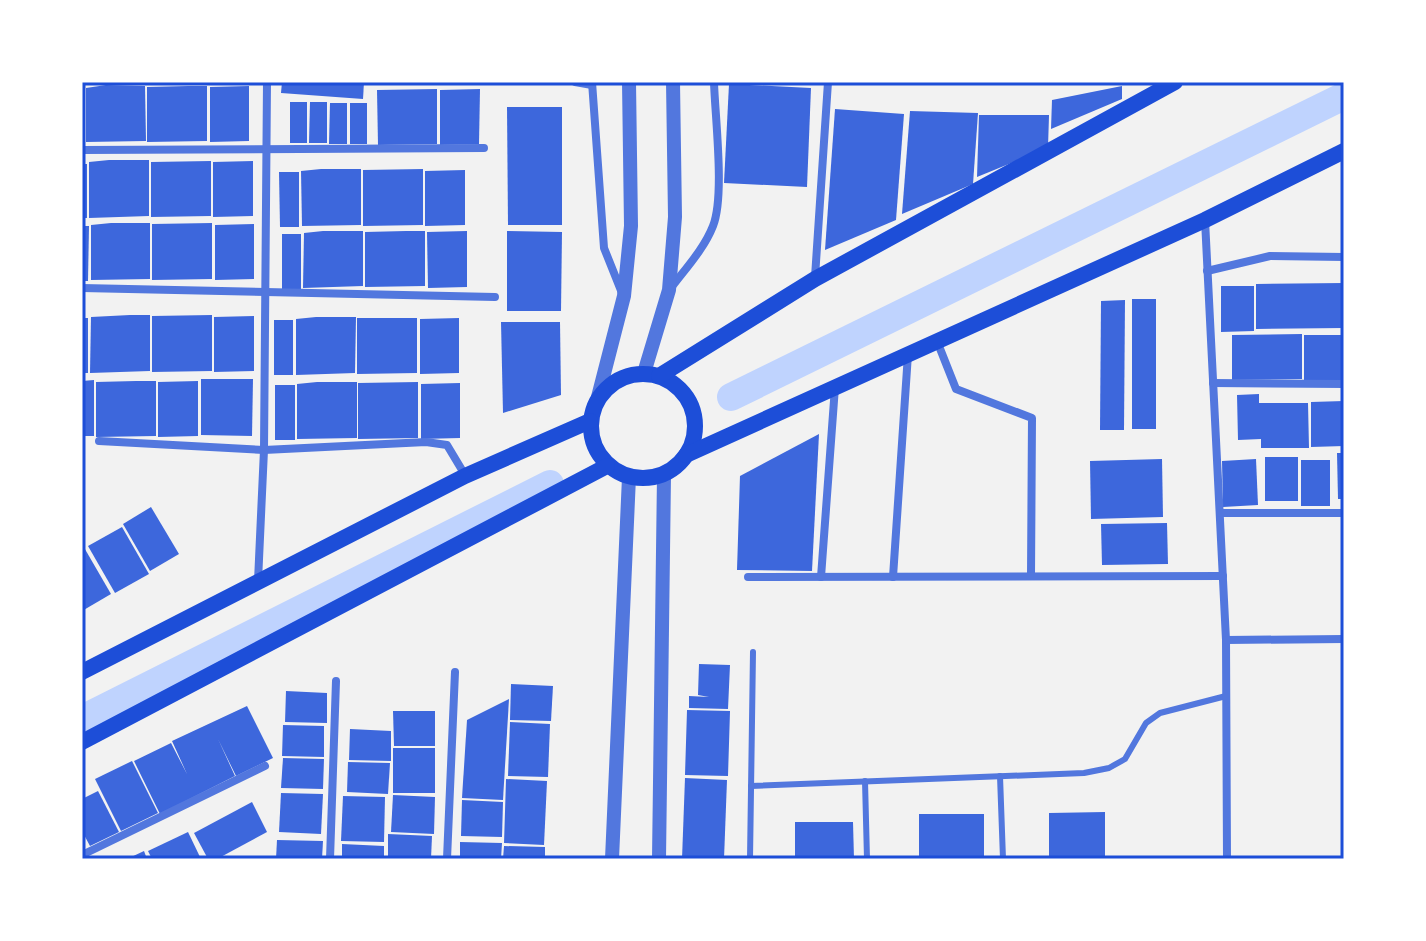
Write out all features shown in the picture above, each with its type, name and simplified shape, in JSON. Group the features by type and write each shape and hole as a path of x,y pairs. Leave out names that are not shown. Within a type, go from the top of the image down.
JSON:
{"main road":[{"path":"1173,83 815,279 651,374 618,380 598,397 590,421 594,446 607,466 629,477 646,479 664,475 686,455 1205,220 1344,151"},
{"path":"651,374 674,384 690,402 696,425 686,455"},
{"path":"82,672 465,476 590,421"},
{"path":"82,742 607,466"}],"street":[{"path":"258,582 264,450 267,82"},
{"path":"575,82 592,83 604,248 624,296"},
{"path":"598,397 624,296 631,226 629,82"},
{"path":"651,374 669,290 675,217 673,82"},
{"path":"669,290 703,245 714,223 717,202 714,82"},
{"path":"815,279 828,82"},
{"path":"82,150 484,148"},
{"path":"1205,220 1226,640 1227,859"},
{"path":"1207,271 1270,256 1344,257"},
{"path":"82,288 495,297"},
{"path":"936,340 956,389 1032,418 1031,576"},
{"path":"893,577 908,352"},
{"path":"1213,383 1344,384"},
{"path":"821,577 835,385"},
{"path":"99,441 264,450 426,442 447,445 465,476"},
{"path":"659,859 664,475"},
{"path":"612,859 629,477"},
{"path":"1220,513 1344,513"},
{"path":"748,577 1223,576"},
{"path":"1226,640 1344,639"},
{"path":"447,859 455,672"},
{"path":"330,859 336,681"},
{"path":"82,855 265,766"}],"lane":[{"path":"750,859 753,652"},
{"path":"751,786 1000,776 1109,768 1125,759 1146,723 1160,713 1226,696"},
{"path":"1000,776 1003,859"},
{"path":"865,781 867,859"}],"building":[{"path":"282,82 364,82 363,99 281,93"},
{"path":"729,84 811,88 807,187 724,183"},
{"path":"145,86 146,141 86,142 86,88"},
{"path":"207,86 207,141 147,142 147,87"},
{"path":"249,86 249,141 210,142 210,87"},
{"path":"1122,86 1122,99 1051,129 1052,100"},
{"path":"437,89 437,144 378,145 377,90"},
{"path":"480,89 479,144 440,145 440,90"},
{"path":"290,102 307,102 307,143 290,143"},
{"path":"310,102 327,102 327,143 309,143"},
{"path":"330,103 347,103 347,144 329,144"},
{"path":"350,103 367,103 367,144 350,144"},
{"path":"507,107 562,107 562,225 508,225"},
{"path":"835,109 904,114 896,220 825,250"},
{"path":"910,111 978,113 973,184 902,214"},
{"path":"979,115 1049,115 1048,148 977,177"},
{"path":"149,160 149,216 89,218 89,162"},
{"path":"211,161 211,216 151,217 151,162"},
{"path":"253,161 253,216 213,217 213,162"},
{"path":"82,164 87,164 87,218 82,218"},
{"path":"361,169 361,225 302,226 301,171"},
{"path":"423,169 423,225 363,226 363,170"},
{"path":"465,170 465,225 425,226 425,171"},
{"path":"279,172 299,172 299,227 280,227"},
{"path":"150,223 150,279 91,280 91,225"},
{"path":"212,223 212,279 152,280 152,224"},
{"path":"254,224 254,279 215,280 215,225"},
{"path":"82,226 89,226 88,281 82,281"},
{"path":"363,231 363,286 303,288 304,233"},
{"path":"425,231 425,286 365,287 365,232"},
{"path":"467,231 467,287 428,288 427,232"},
{"path":"507,231 562,232 561,311 507,311"},
{"path":"282,234 301,234 301,289 282,289"},
{"path":"1344,283 1344,328 1256,329 1256,284"},
{"path":"1221,286 1254,286 1254,331 1221,332"},
{"path":"1132,299 1156,299 1156,429 1132,429"},
{"path":"1125,300 1124,430 1100,430 1101,301"},
{"path":"150,315 150,371 90,373 91,317"},
{"path":"212,315 212,371 152,372 152,316"},
{"path":"254,316 254,371 214,372 214,317"},
{"path":"356,317 355,373 296,375 296,319"},
{"path":"82,318 88,318 88,373 82,373"},
{"path":"357,318 417,318 417,373 357,374"},
{"path":"459,318 459,373 420,374 420,319"},
{"path":"274,320 293,320 293,375 274,375"},
{"path":"501,322 560,322 561,395 503,413"},
{"path":"1302,334 1302,379 1232,380 1232,335"},
{"path":"1304,335 1344,335 1344,380 1304,380"},
{"path":"201,379 253,379 252,436 201,435"},
{"path":"94,380 94,436 82,436 82,381"},
{"path":"156,381 156,436 96,437 96,382"},
{"path":"198,381 198,436 158,437 158,382"},
{"path":"357,382 357,438 297,439 297,384"},
{"path":"418,382 418,438 358,439 358,383"},
{"path":"460,383 460,438 421,439 421,384"},
{"path":"275,385 295,385 295,440 275,440"},
{"path":"1259,394 1259,403 1308,403 1309,448 1261,448 1261,439 1238,440 1237,395"},
{"path":"1344,401 1344,446 1311,447 1311,402"},
{"path":"819,434 812,571 737,570 740,476"},
{"path":"1337,453 1344,453 1344,499 1338,499"},
{"path":"1265,457 1298,457 1298,501 1265,501"},
{"path":"1162,459 1163,517 1091,519 1090,461"},
{"path":"1256,459 1258,505 1223,507 1222,461"},
{"path":"1301,460 1330,460 1330,506 1301,506"},
{"path":"151,507 179,554 150,571 123,524"},
{"path":"1167,523 1168,564 1102,565 1101,524"},
{"path":"122,527 149,574 115,593 88,546"},
{"path":"82,544 111,594 82,611"},
{"path":"699,664 730,665 728,709 689,708 689,696 709,697 698,695"},
{"path":"511,684 553,686 551,721 510,720"},
{"path":"286,691 327,693 327,723 285,722"},
{"path":"509,699 503,800 462,798 467,720"},
{"path":"247,706 273,758 236,776 218,739 235,776 160,814 134,761 171,743 187,774 172,741"},
{"path":"687,710 730,711 728,776 685,775"},
{"path":"393,711 435,711 435,746 394,746"},
{"path":"510,722 550,724 548,777 508,776"},
{"path":"283,725 324,726 324,757 282,756"},
{"path":"350,729 391,731 391,761 349,760"},
{"path":"393,748 435,748 435,793 393,793"},
{"path":"283,758 324,759 323,789 281,788"},
{"path":"132,761 158,813 121,831 95,779"},
{"path":"348,762 390,763 388,794 347,792"},
{"path":"685,778 727,780 724,859 682,859"},
{"path":"506,779 547,781 544,845 504,843"},
{"path":"98,791 119,832 90,846 82,831 82,799"},
{"path":"281,793 323,794 321,834 279,832"},
{"path":"393,795 435,797 434,834 391,832"},
{"path":"343,796 385,797 384,842 341,841"},
{"path":"462,800 503,802 502,837 461,836"},
{"path":"252,802 267,832 217,859 208,859 194,833"},
{"path":"1105,812 1105,859 1049,859 1049,813"},
{"path":"919,814 984,814 984,859 919,859"},
{"path":"795,822 853,822 854,859 795,859"},
{"path":"188,832 201,859 152,859 148,851"},
{"path":"388,834 432,836 431,859 388,859"},
{"path":"277,840 323,841 322,859 276,859"},
{"path":"460,842 502,843 501,859 460,859"},
{"path":"342,844 384,846 384,859 342,859"},
{"path":"504,846 545,847 545,859 503,859"},
{"path":"144,851 147,859 127,859"}],"waterway":[{"path":"731,397 1344,96"},
{"path":"82,719 550,484"}]}
